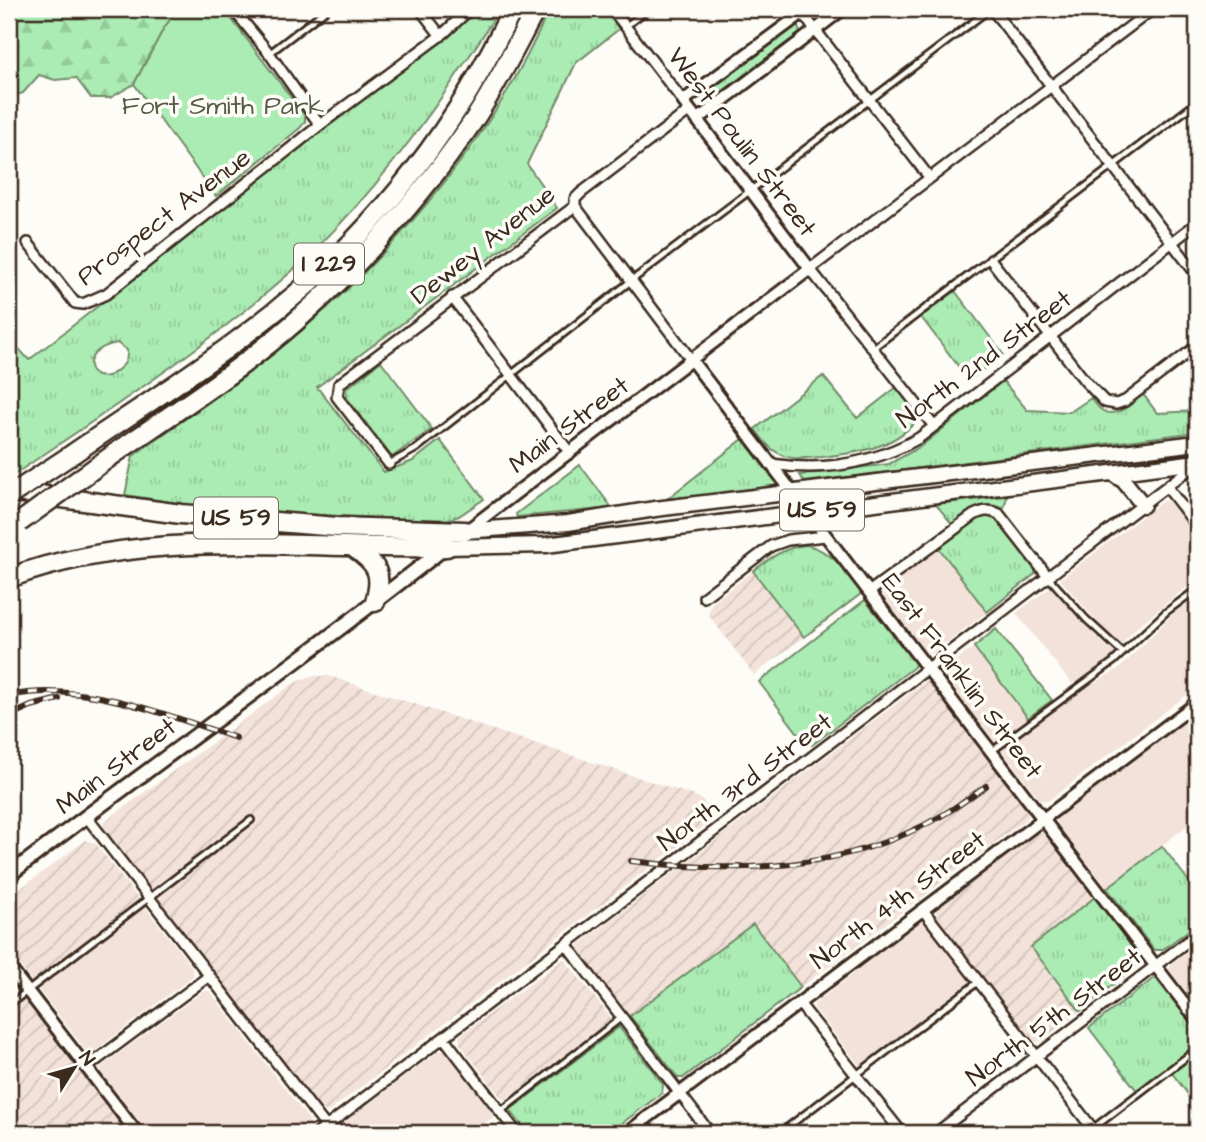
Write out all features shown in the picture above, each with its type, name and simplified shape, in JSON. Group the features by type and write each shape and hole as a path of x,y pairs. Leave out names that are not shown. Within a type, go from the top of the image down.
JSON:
{"highway":[{"name":"I 229","path":"9,494 212,359 280,307 335,259 388,202 457,110 513,9"},
{"name":"I 229","path":"14,526 228,375 293,324 348,272 404,212 440,168 475,117 536,9"},
{"name":"US 59","path":"9,494 181,514 337,527 465,531"},
{"name":"US 59","path":"9,578 40,566 72,559 181,546 259,544 447,547"},
{"path":"353,547 368,557 377,570 381,582 375,603"}],"main road":[{"name":"US 59","path":"465,531 568,523 654,509 1197,443"},
{"name":"US 59","path":"447,547 546,545 1197,462"},
{"path":"1112,473 1124,481 1143,505"},
{"name":"Main Street","path":"9,875 375,603 465,531"}],"street":[{"path":"233,9 269,53 320,125"},
{"path":"420,9 441,36"},
{"name":"Prospect Avenue","path":"28,243 75,303 83,304 106,294 320,125 441,36 470,9"},
{"name":"West Poulin Street","path":"612,9 810,269"},
{"name":"Dewey Avenue","path":"690,110 815,30 843,9"},
{"path":"991,9 1197,275"},
{"name":"Main Street","path":"465,531 1153,9"},
{"path":"803,10 815,30 929,177"},
{"name":"Dewey Avenue","path":"389,464 337,397 339,384 575,206 575,199 581,193 690,110 803,10"},
{"path":"575,206 692,360"},
{"name":"North 2nd Street","path":"771,464 792,467 822,466 877,458 919,438 1197,223"},
{"path":"991,260 1085,381 1105,402 1116,404 1138,392 1197,346"},
{"path":"810,269 933,425"},
{"path":"453,297 570,453"},
{"name":"East Franklin Street","path":"692,360 1197,1020"},
{"name":"North 3rd Street","path":"325,1131 1197,462"},
{"path":"1167,486 1197,526"},
{"path":"869,592 974,515 989,510 999,514 1049,578"},
{"path":"704,597 771,547 788,540 826,536"},
{"name":"North 4th Street","path":"627,1133 1197,702"},
{"path":"86,816 325,1131"},
{"path":"923,910 1092,1132"},
{"name":"North 5th Street","path":"936,1133 1197,934"},
{"path":"566,944 710,1133"},
{"path":"9,967 137,1133"},
{"path":"86,1068 209,975"},
{"path":"799,1003 902,1133"},
{"path":"444,1038 517,1133"}],"lane":[{"path":"269,53 327,9"},
{"path":"626,26 648,9"},
{"path":"389,464 416,449 631,281 991,9"},
{"path":"873,348 1197,102"},
{"path":"1049,578 1086,619 1123,653"},
{"path":"991,751 1123,653 1166,612 1197,589"},
{"path":"9,1005 251,820"},
{"path":"780,1133 978,982"},
{"path":"500,1111 622,1017"},
{"path":"1092,1132 1197,1049"}],"shaded area":[{"path":"1163,501 1168,501 1197,537 1197,579 1139,625 1121,645 1105,631 1060,579"},
{"path":"939,548 987,612 933,653 929,653 925,652 880,591"},
{"path":"753,571 804,637 754,675 708,614 712,603"},
{"path":"1051,587 1102,642 1117,654 1098,671 1072,684 1016,613"},
{"path":"1197,597 1197,687 1048,801 1040,800 1001,749 1068,699 1120,668 1176,611"},
{"path":"974,647 1028,718 996,743 944,676 946,667"},
{"path":"312,676 329,676 698,797 711,809 712,816 708,823 328,1112 319,1108 104,829 104,823 108,819 294,683"},
{"path":"926,681 1028,811 1029,815 1025,820 801,987 753,924 630,1016 578,946"},
{"path":"1197,710 1197,818 1107,888 1057,824 1056,818"},
{"path":"1038,831 1047,834 1095,897 1031,947 1080,1011 1037,1042 1032,1041 937,917 936,911"},
{"path":"86,840 96,844 140,901 33,983 9,951 9,897"},
{"path":"145,907 192,967 193,976 91,1054 38,989"},
{"path":"922,920 927,921 971,980 860,1066 814,1008 814,1004"},
{"path":"1197,940 1197,1006 1169,969 1179,953"},
{"path":"564,959 612,1019 504,1101 460,1044 459,1036"},
{"path":"9,978 128,1133 9,1133"},
{"path":"204,991 213,995 309,1120 310,1124 301,1133 148,1133 102,1074 100,1069 103,1065"},
{"path":"445,1050 451,1054 497,1114 472,1133 337,1131 338,1127 439,1051"}],"green space":[{"path":"9,9 178,9 164,28 134,84 110,98 91,98 76,78 55,80 39,75 23,93 9,97"},
{"name":"Fort Smith Park","path":"178,9 224,9 305,116 305,122 300,128 216,196 134,84 164,28"},
{"path":"474,9 499,9 482,38 414,135 377,183 336,229 259,300 224,327 154,379 9,478 10,339 29,360 461,22","holes":["117,343 127,350 125,363 119,369 101,377 94,374 90,361 103,347"]},
{"path":"549,9 603,9 619,29 576,63 527,164 557,208 317,387 384,472 413,461 440,440 484,499 459,516 442,521 223,510 125,495 133,456 286,344 343,293 413,220 446,181 504,97"},
{"path":"795,26 800,33 708,102 703,101 703,95"},
{"path":"955,291 1003,354 969,380 921,317"},
{"path":"381,361 432,429 392,457 347,398 346,389"},
{"path":"823,376 857,418 897,387 917,413 917,420 897,437 860,451 799,458 783,456 774,451 755,429"},
{"path":"1003,381 1027,410 1070,412 1091,398 1103,411 1114,413 1143,394 1157,413 1197,411 1197,432 805,483 800,475 889,464 920,447"},
{"path":"743,439 776,486 770,489 667,499"},
{"path":"580,465 612,508 517,517 516,514"},
{"path":"1007,496 1004,508 976,508 952,524 936,504"},
{"path":"987,516 996,520 1035,569 1035,574 987,612 939,548 978,519"},
{"path":"807,545 832,558 862,593 804,637 753,571 778,554"},
{"path":"865,600 915,663 914,667 812,745 807,745 759,682"},
{"path":"996,629 1052,700 1028,718 974,647"},
{"path":"1162,846 1197,892 1197,924 1162,950 1154,950 1107,888"},
{"path":"1095,897 1142,961 1080,1011 1031,947"},
{"path":"753,924 801,987 683,1078 678,1078 630,1016"},
{"path":"1153,979 1162,982 1197,1028 1197,1046 1138,1092 1089,1028"},
{"path":"619,1027 663,1084 662,1093 609,1133 528,1133 510,1110"},
{"path":"1197,1054 1197,1106 1172,1073"}],"railway":[{"path":"9,696 37,692 95,696 153,710 236,738"},
{"path":"9,716 31,706 59,699"},
{"path":"631,861 751,867 829,858 905,834 947,813 986,786"}]}
